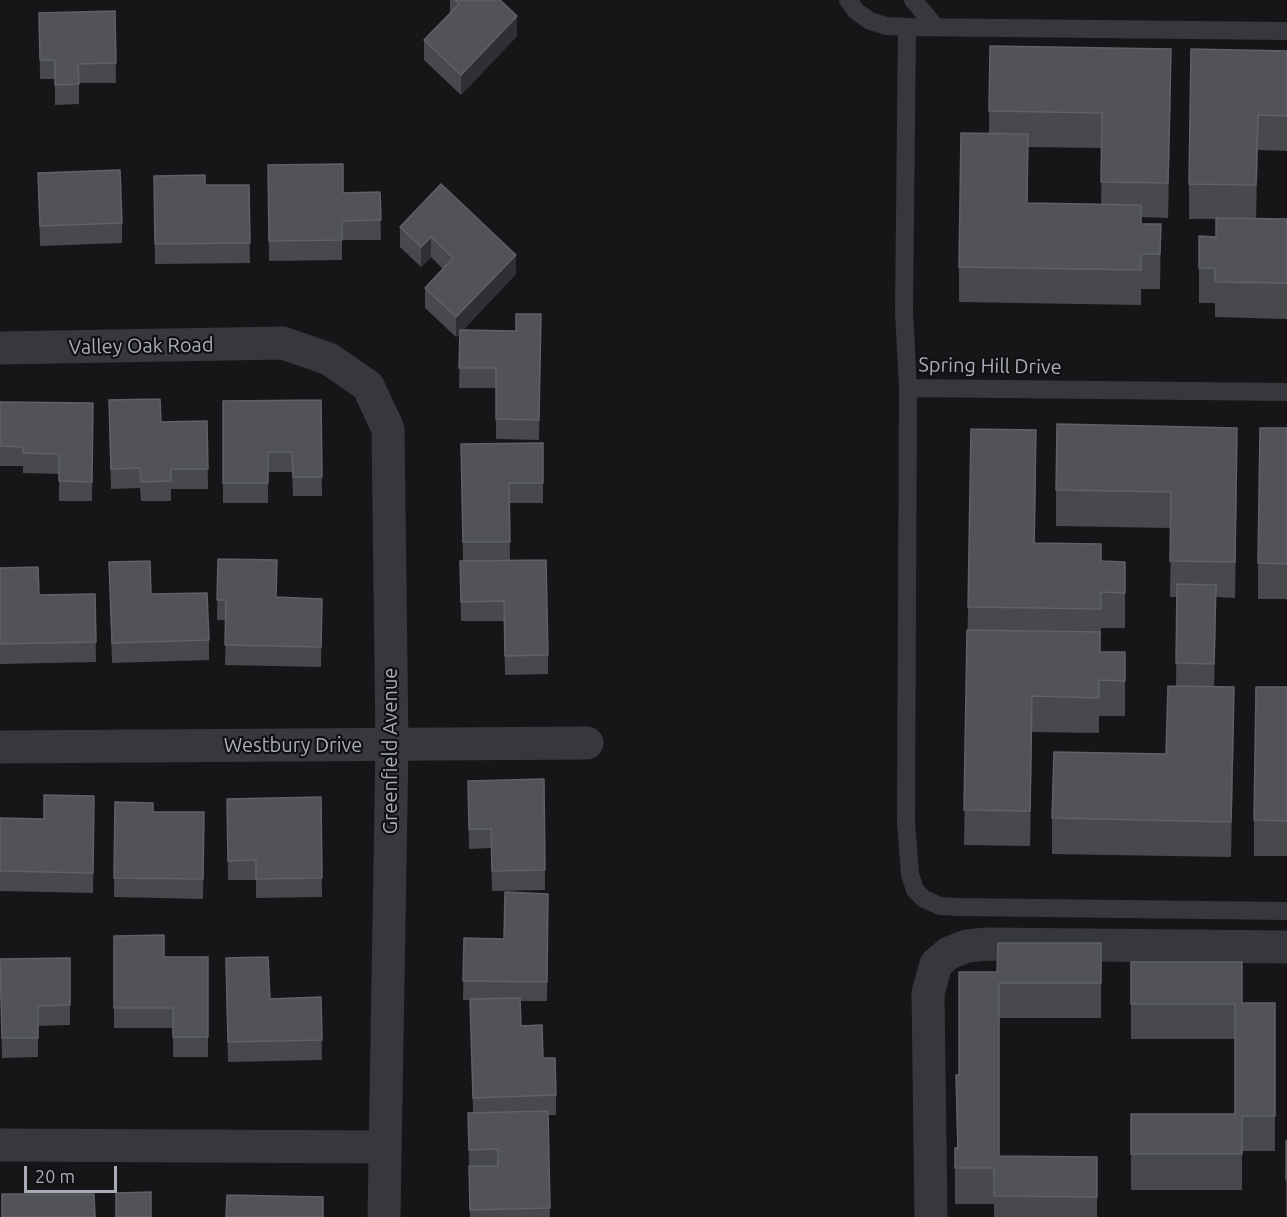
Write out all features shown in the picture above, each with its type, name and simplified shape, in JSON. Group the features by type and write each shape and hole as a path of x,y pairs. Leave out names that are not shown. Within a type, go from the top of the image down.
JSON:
{"street":[{"name":"Valley Oak Road","path":"0,348 283,344"},
{"name":"Greenfield Avenue","path":"283,344 329,359 368,386 388,429 392,744 384,1217"},
{"name":"Westbury Drive","path":"0,747 587,743"},
{"path":"932,1217 928,993 936,964 949,953 987,944 1287,947"},
{"path":"0,1145 384,1147"}],"lane":[{"path":"848,0 856,11 870,21 886,26 1287,32"},
{"path":"913,0 936,27"},
{"name":"Spring Hill Drive","path":"907,27 904,312 908,388 1287,392"},
{"path":"908,388 906,822 910,874 915,890 924,899 940,906 1287,911"}],"building":[{"path":"455,0 500,0 517,16 461,75 424,40 459,4"},
{"path":"115,11 116,63 78,64 79,84 55,85 55,60 40,60 39,13"},
{"path":"990,46 1171,49 1168,183 1101,182 1102,113 989,111"},
{"path":"1191,49 1287,51 1287,116 1258,115 1256,185 1189,184"},
{"path":"961,133 1028,134 1027,203 1141,205 1141,224 1161,224 1160,254 1141,254 1141,270 959,267"},
{"path":"343,164 343,193 380,192 381,220 342,221 342,240 269,241 268,165"},
{"path":"120,170 122,223 40,226 38,173"},
{"path":"205,175 205,185 249,185 250,243 155,244 154,176"},
{"path":"441,184 516,255 456,317 425,288 453,258 431,237 421,247 400,227"},
{"path":"1216,218 1287,219 1287,283 1215,282 1215,268 1199,268 1199,236 1216,237"},
{"path":"516,314 541,314 539,420 496,419 496,368 459,368 460,330 516,331"},
{"path":"160,399 161,422 207,421 208,469 171,469 171,481 141,482 140,468 111,469 109,400"},
{"path":"321,400 322,477 293,477 292,452 268,452 268,483 223,483 223,401"},
{"path":"0,402 93,403 92,482 59,481 59,454 23,453 23,447 0,446"},
{"path":"1057,424 1237,428 1235,562 1170,561 1171,492 1056,490"},
{"path":"1260,428 1287,428 1287,564 1258,563"},
{"path":"971,429 1036,430 1034,543 1101,544 1101,561 1125,562 1125,593 1101,592 1101,609 968,607"},
{"path":"543,443 543,483 509,483 510,542 463,542 461,444"},
{"path":"218,559 277,560 276,597 322,599 321,647 225,645 226,600 217,600"},
{"path":"546,560 548,655 505,656 504,601 461,602 460,561"},
{"path":"150,561 151,594 207,593 209,640 112,643 109,562"},
{"path":"38,567 39,595 95,594 96,642 0,644 0,568"},
{"path":"1177,584 1216,585 1214,664 1176,663"},
{"path":"967,630 1100,632 1100,652 1125,652 1125,681 1099,680 1099,698 1032,696 1030,811 964,810"},
{"path":"1168,686 1234,687 1231,822 1052,818 1054,752 1166,754"},
{"path":"1256,687 1287,687 1287,821 1254,820"},
{"path":"544,779 545,870 492,871 491,829 469,829 468,781"},
{"path":"44,795 94,796 93,873 0,871 0,818 44,819"},
{"path":"321,797 322,878 256,879 256,860 228,861 227,799"},
{"path":"115,802 153,803 153,812 204,812 203,879 114,878"},
{"path":"505,892 548,894 547,982 463,981 464,938 504,939"},
{"path":"164,935 164,957 208,957 208,1037 173,1037 173,1008 114,1008 114,936"},
{"path":"998,943 1101,943 1101,983 999,983 999,1156 1097,1157 1097,1197 994,1196 994,1168 955,1168 955,1148 958,1148 956,1075 959,1075 959,972 997,972"},
{"path":"268,957 270,999 321,997 322,1040 228,1042 226,958"},
{"path":"70,958 70,1005 38,1006 38,1038 2,1038 0,959"},
{"path":"1131,962 1242,962 1242,1003 1275,1003 1275,1116 1242,1116 1242,1154 1131,1154 1131,1114 1235,1114 1235,1004 1131,1004"},
{"path":"520,998 521,1026 542,1025 543,1058 555,1058 556,1095 473,1098 470,999"},
{"path":"548,1111 550,1208 470,1210 469,1166 498,1166 498,1149 469,1150 468,1113"},
{"path":"151,1192 151,1217 116,1217 116,1193"},
{"path":"2,1194 94,1194 95,1217 2,1217"},
{"path":"227,1195 323,1197 323,1217 226,1217"}]}
